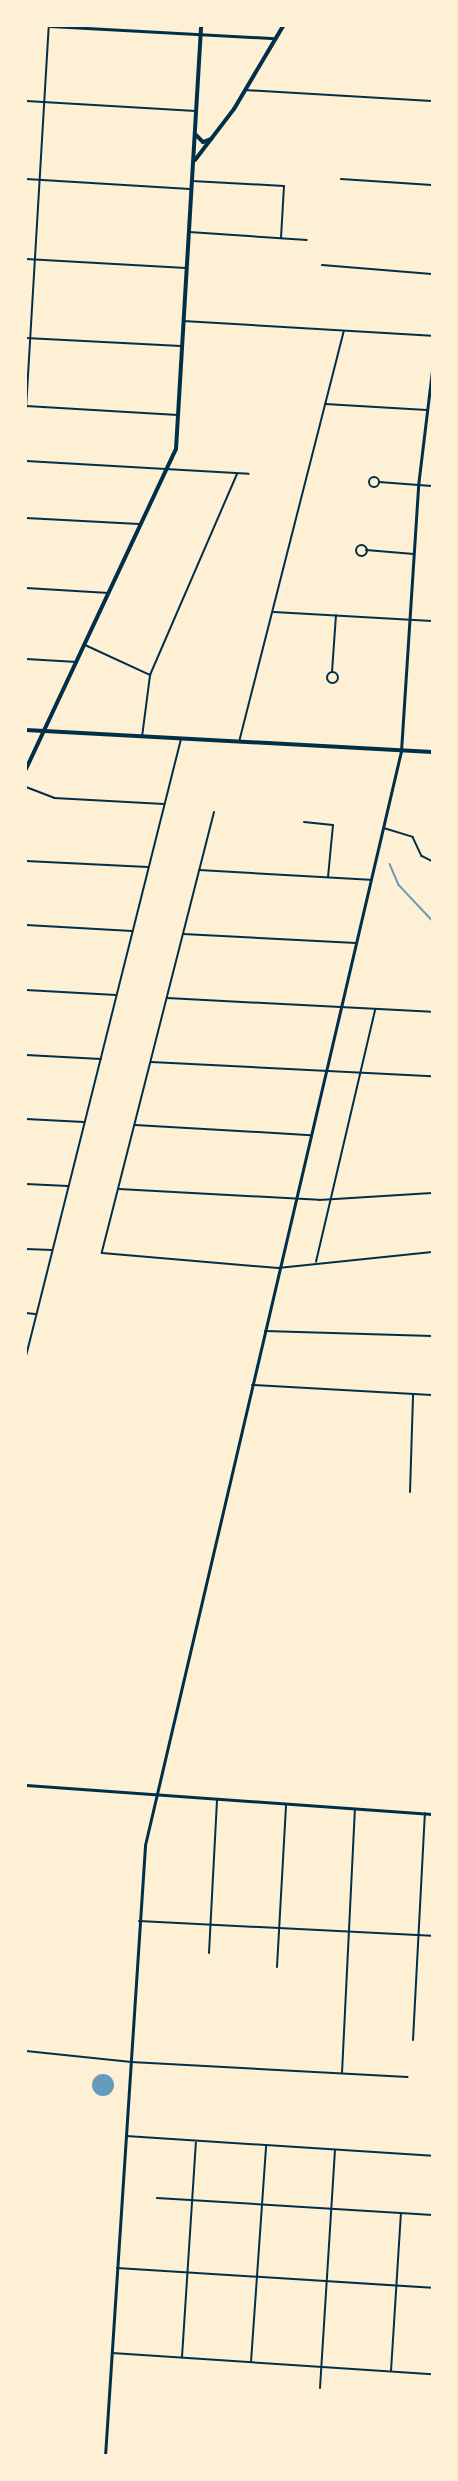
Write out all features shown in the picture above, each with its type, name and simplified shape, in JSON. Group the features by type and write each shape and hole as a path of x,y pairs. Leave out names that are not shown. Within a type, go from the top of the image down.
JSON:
{"main road":[{"path":"26,769 168,470 178,415 201,26"},
{"path":"194,160 214,136 245,90 283,26"},
{"path":"195,133 203,142 214,136"},
{"path":"26,730 432,752"}],"street":[{"path":"178,415 26,407 50,26 275,38"},
{"path":"245,90 432,101"},
{"path":"26,101 196,111"},
{"path":"26,179 192,189"},
{"path":"341,179 432,185"},
{"path":"192,181 284,186 281,238"},
{"path":"189,232 307,240"},
{"path":"26,259 186,268"},
{"path":"322,265 432,274"},
{"path":"183,321 432,336"},
{"path":"239,742 344,331"},
{"path":"26,338 182,346"},
{"path":"105,2456 140,1921 156,1794 401,751 418,486 432,370"},
{"path":"325,404 427,410"},
{"path":"26,461 249,474"},
{"path":"142,737 150,675 237,474"},
{"path":"379,482 432,486"},
{"path":"26,518 142,524"},
{"path":"366,550 414,554"},
{"path":"26,588 110,593"},
{"path":"273,612 432,621"},
{"path":"332,672 336,615"},
{"path":"85,645 150,675"},
{"path":"26,659 77,662"},
{"path":"26,1356 181,739"},
{"path":"26,787 54,798 165,804"},
{"path":"214,812 102,1253 279,1268 432,1252"},
{"path":"304,822 333,825 328,878"},
{"path":"26,861 148,867"},
{"path":"199,870 371,880"},
{"path":"26,925 132,931"},
{"path":"183,934 356,943"},
{"path":"26,990 117,995"},
{"path":"167,998 432,1012"},
{"path":"26,1054 101,1059"},
{"path":"151,1062 432,1076"},
{"path":"26,1119 84,1122"},
{"path":"135,1125 311,1135"},
{"path":"26,1184 68,1186"},
{"path":"119,1189 331,1200 432,1193"},
{"path":"26,1249 52,1250"},
{"path":"26,1313 36,1314"},
{"path":"265,1331 432,1336"},
{"path":"252,1385 432,1395"},
{"path":"410,1492 413,1394"},
{"path":"26,1785 432,1814"},
{"path":"209,1953 217,1799"},
{"path":"277,1967 286,1804"},
{"path":"342,2073 355,1809"},
{"path":"413,2040 425,1813"},
{"path":"140,1921 432,1936"},
{"path":"26,2051 131,2062 408,2077"},
{"path":"126,2136 432,2156"},
{"path":"182,2357 196,2141"},
{"path":"251,2362 266,2145"},
{"path":"320,2388 335,2150"},
{"path":"391,2371 401,2213"},
{"path":"117,2268 432,2288"},
{"path":"112,2353 432,2374"}],"lane":[{"path":"384,828 413,837 422,856 432,861"},
{"path":"316,1264 375,1009"},
{"path":"157,2198 432,2215"}],"water":[{"path":"103,2074 113,2081 114,2085 107,2095 103,2096 93,2089 92,2085 99,2075"}],"waterway":[{"path":"390,864 399,885 432,920"}]}
